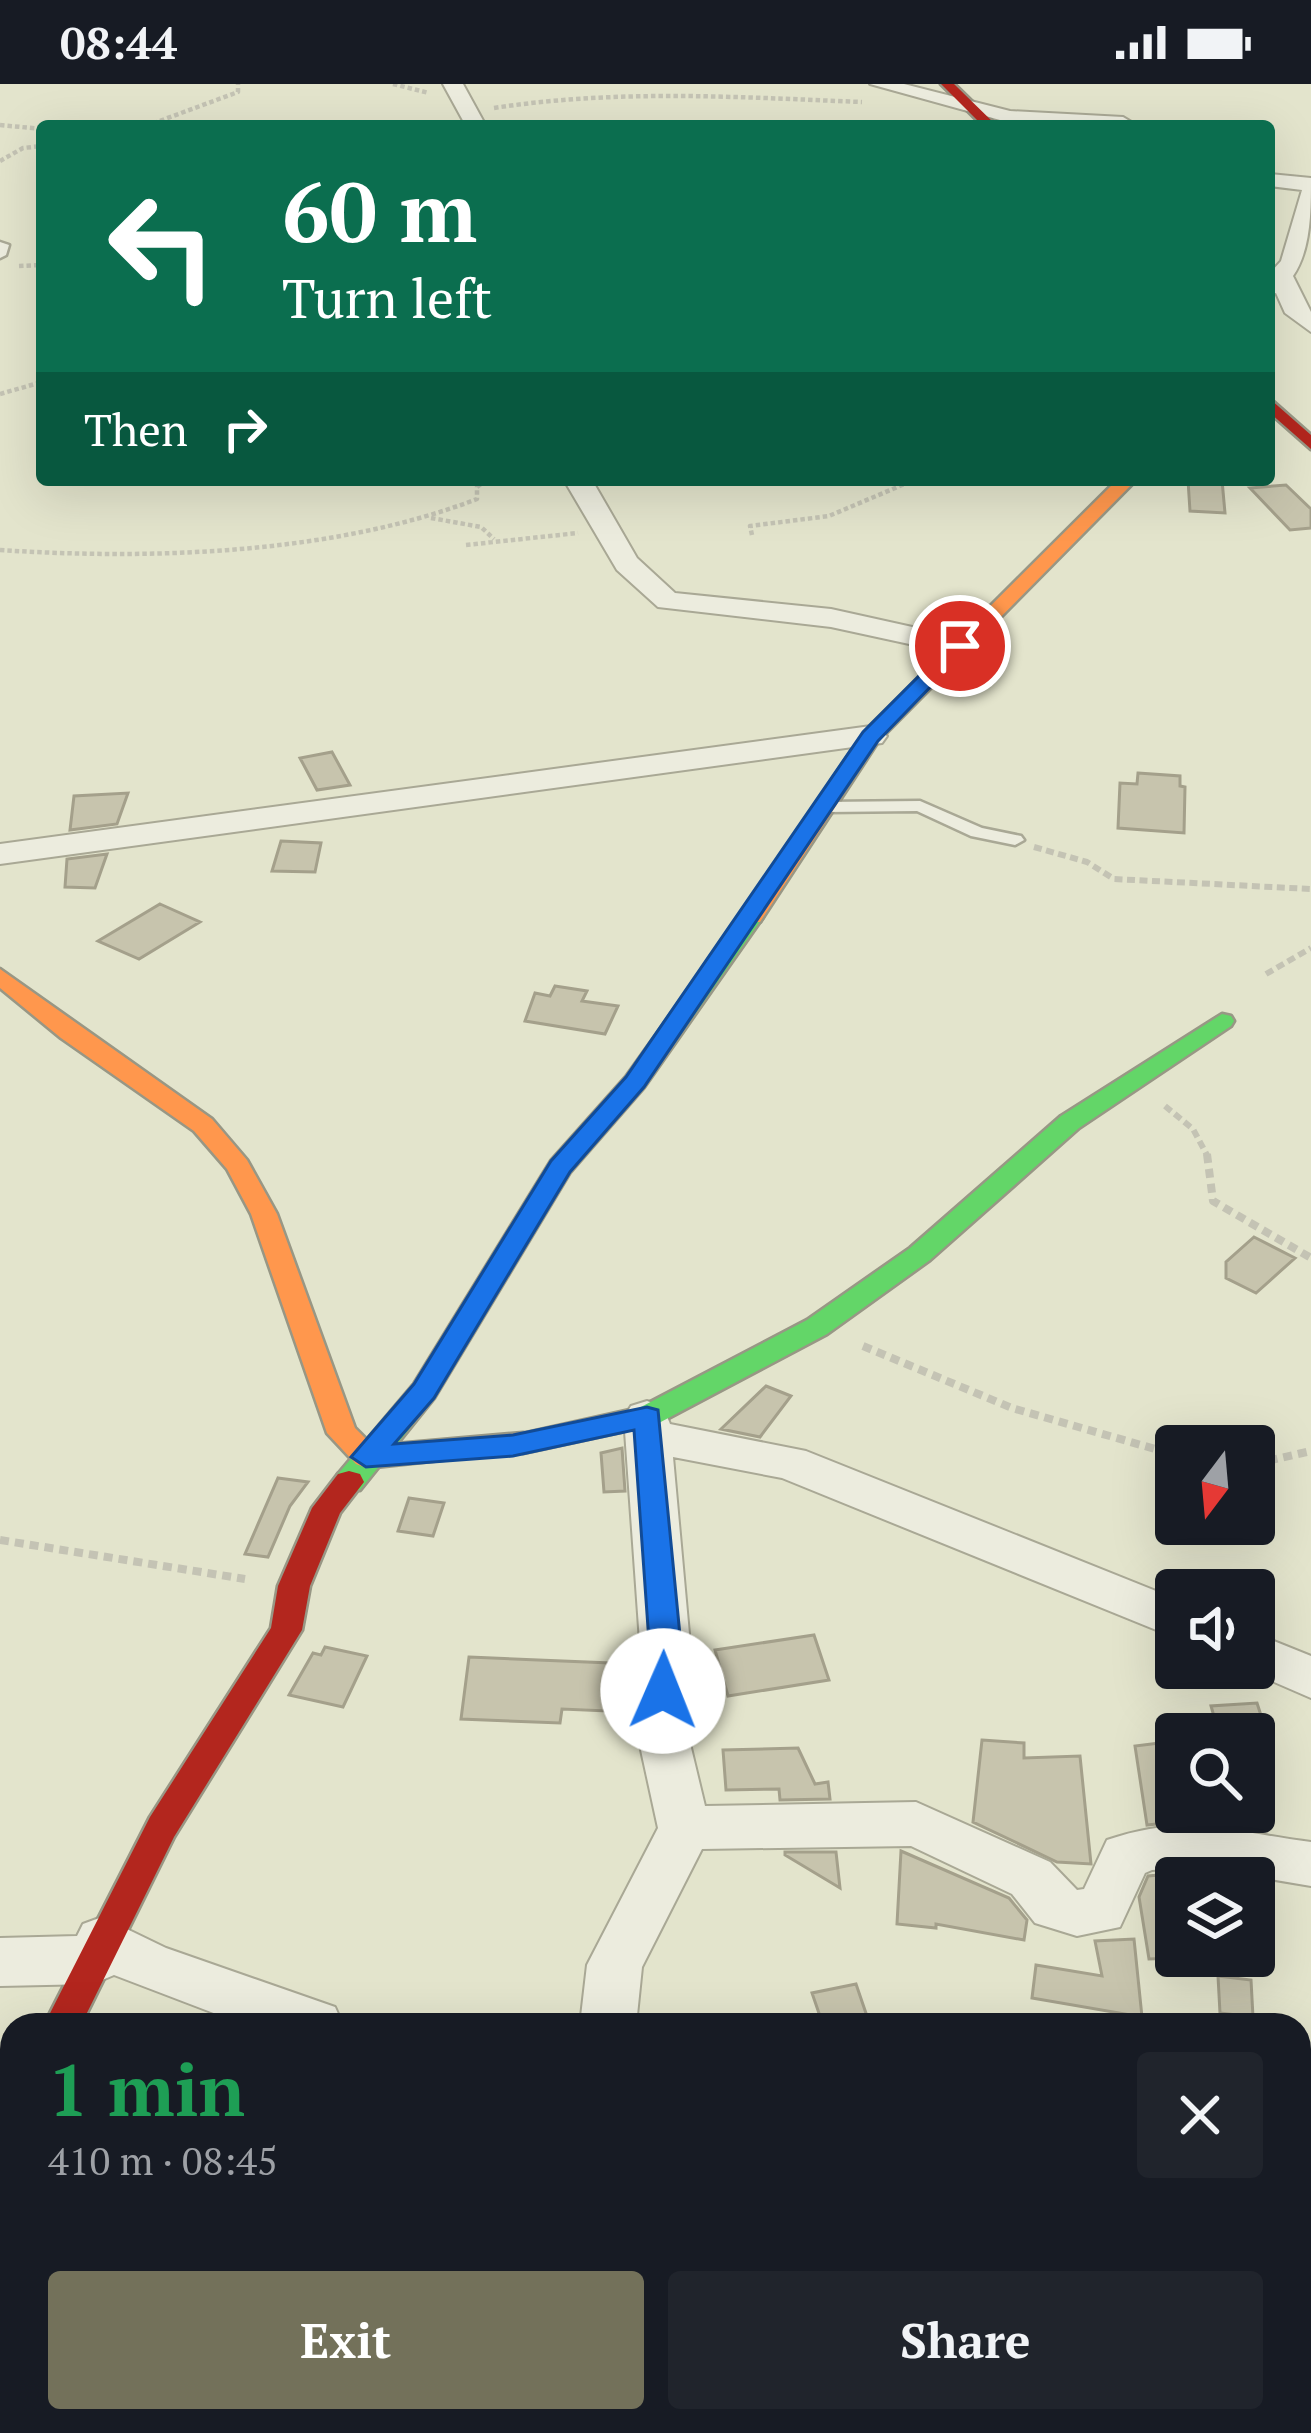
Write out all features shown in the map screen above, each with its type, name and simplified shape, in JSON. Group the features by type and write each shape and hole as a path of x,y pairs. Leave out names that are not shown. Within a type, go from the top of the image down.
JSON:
{"street":[{"path":"453,84 472,120"},
{"path":"947,84 992,116"},
{"path":"891,87 992,116 1067,120"},
{"path":"1275,181 1311,188 1292,263 1275,281 1311,325"},
{"path":"1275,408 1306,434"},
{"path":"581,486 648,588 668,601 832,618 960,646"},
{"path":"68,2013 162,1827 286,1630 294,1586 327,1508 424,1391 560,1167 635,1082 658,1042 719,965 827,807 871,736 1121,486"},
{"path":"0,854 871,736"},
{"path":"0,976 70,1033 203,1125 238,1166 264,1214 342,1433 366,1457 513,1445 648,1426 817,1328 920,1254 1070,1122 1222,1022"},
{"path":"648,1426 790,1463 1155,1611"},
{"path":"609,2013 615,1965 667,1871 684,1828 661,1727 666,1656 648,1426"},
{"path":"1275,1662 1311,1678"},
{"path":"684,1828 916,1823 1031,1878 1054,1907 1077,1913 1101,1911 1126,1856 1160,1843 1226,1845 1311,1864"},
{"path":"0,1962 97,1950 281,2013"}],"lane":[{"path":"827,807 920,806 977,832 1015,840"}],"path":[{"path":"162,120 238,92 238,84"},
{"path":"477,120 580,95 650,93 916,107 891,87"},
{"path":"0,125 36,129"},
{"path":"0,161 36,147"},
{"path":"0,394 36,384"},
{"path":"0,550 96,556 264,545 428,518 477,499 479,486"},
{"path":"752,535 750,526 829,516 900,486"},
{"path":"428,518 481,527 495,540"},
{"path":"466,545 531,535 610,536"},
{"path":"1015,840 1065,859 1097,863 1114,879 1311,889"},
{"path":"1266,974 1311,948"},
{"path":"1126,1085 1192,1127 1210,1157 1207,1187 1213,1201 1311,1258"},
{"path":"817,1328 1012,1408 1155,1450"},
{"path":"1275,1459 1311,1451"},
{"path":"0,1540 294,1586"}],"building":[{"path":"1286,485 1311,509 1311,528 1290,530 1250,488"},
{"path":"1188,486 1223,486 1225,513 1190,511"},
{"path":"332,752 350,785 317,790 300,758"},
{"path":"1138,773 1180,776 1180,786 1185,787 1184,833 1118,828 1120,783 1137,784"},
{"path":"128,793 117,824 70,830 74,796"},
{"path":"281,841 321,843 315,872 272,871"},
{"path":"107,854 95,888 65,887 67,859"},
{"path":"160,904 200,922 139,959 98,941"},
{"path":"555,986 587,991 582,1001 618,1006 605,1034 525,1021 535,993 550,996"},
{"path":"1254,1237 1295,1258 1256,1293 1226,1278 1226,1262"},
{"path":"766,1386 791,1396 760,1437 721,1429"},
{"path":"622,1448 625,1491 604,1492 601,1453"},
{"path":"278,1478 308,1482 290,1506 268,1557 245,1554"},
{"path":"409,1498 444,1503 433,1536 398,1531"},
{"path":"814,1635 829,1680 728,1696 715,1650"},
{"path":"325,1647 367,1656 343,1707 289,1695 313,1653 321,1655"},
{"path":"469,1657 610,1663 607,1711 562,1709 560,1723 461,1719"},
{"path":"1257,1703 1260,1713 1213,1713 1211,1706"},
{"path":"982,1740 1024,1743 1024,1758 1080,1756 1091,1864 1057,1862 973,1822"},
{"path":"1155,1744 1155,1824 1147,1825 1135,1746"},
{"path":"798,1748 815,1784 828,1782 830,1799 780,1800 779,1789 726,1790 723,1750"},
{"path":"901,1851 1009,1898 1027,1920 1024,1940 936,1924 936,1928 897,1924"},
{"path":"836,1852 840,1888 785,1855"},
{"path":"1155,1875 1155,1959 1149,1959 1139,1897 1148,1876"},
{"path":"1134,1939 1142,2013 1032,1998 1036,1965 1102,1976 1095,1941"},
{"path":"1218,1977 1251,1980 1253,2013 1220,2013"},
{"path":"856,1984 866,2013 819,2013 812,1993"}],"traffic: fast":[{"path":"349,1482 424,1391 560,1167 635,1082 752,917"},
{"path":"523,1443 647,1417 817,1327 920,1254 1070,1122 1222,1021"}],"traffic: slow":[{"path":"752,917 871,736 1121,486"},
{"path":"0,976 70,1033 203,1125 238,1166 264,1214 342,1433 366,1457 523,1443"}],"traffic: jam":[{"path":"947,84 984,120"},
{"path":"1275,409 1311,444"},
{"path":"68,2013 162,1827 286,1630 294,1586 327,1508 349,1482"}],"route":[{"path":"663,1691 666,1656 647,1417 513,1445 366,1457 424,1391 560,1167 635,1082 658,1042 719,965 827,807 871,736 960,646"}]}
